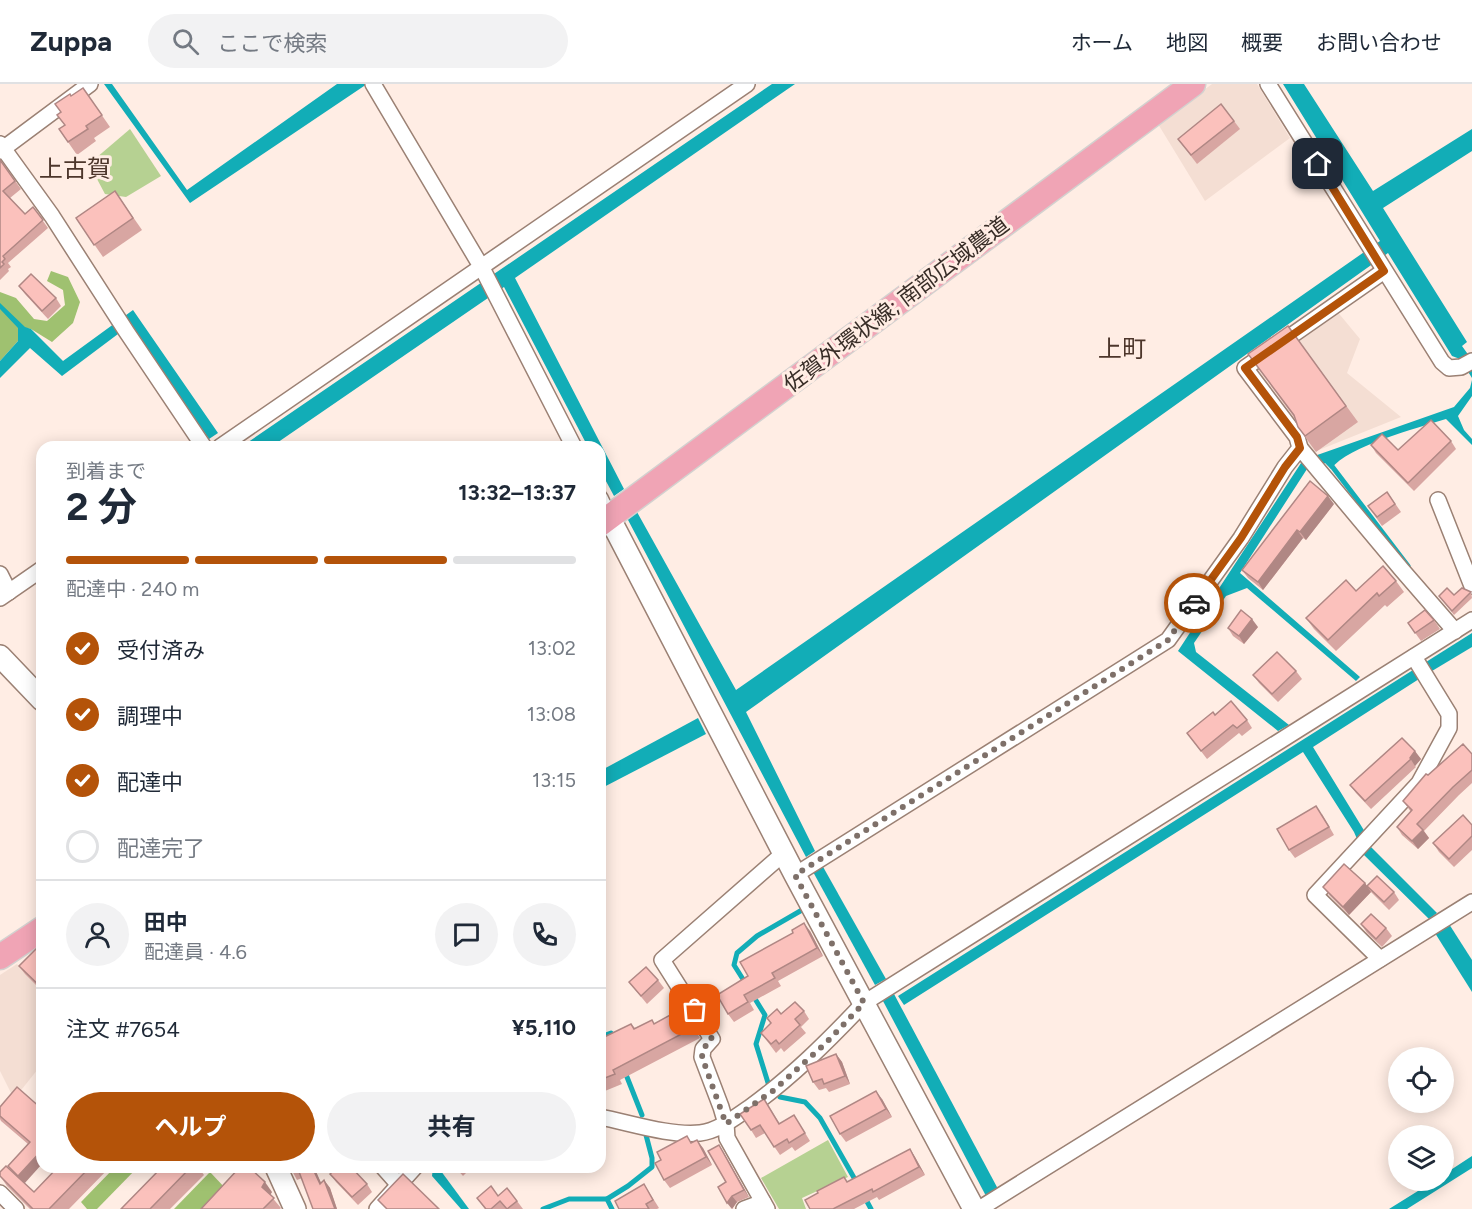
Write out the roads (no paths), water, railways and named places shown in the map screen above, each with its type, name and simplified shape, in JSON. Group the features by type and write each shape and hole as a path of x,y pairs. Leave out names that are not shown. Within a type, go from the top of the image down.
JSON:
{"main road":[{"name":"佐賀外環状線; 南部広域農道","path":"606,511 1193,84"},
{"path":"0,957 36,933"}],"street":[{"path":"90,84 1,148 52,216 114,314 200,441"},
{"path":"373,84 484,272 571,441"},
{"path":"229,441 484,272 747,84"},
{"path":"1268,84 1442,362 1449,368 1466,364"},
{"path":"1382,267 1245,368 1297,437 1300,448 1455,630"},
{"path":"795,875 1168,640 1241,538 1285,467 1300,448"},
{"path":"1438,500 1472,586"},
{"path":"606,519 795,875 977,1209 1472,902"},
{"path":"0,574 4,595 36,573"},
{"path":"606,1118 684,1133 703,1132 726,1124 774,1090 825,1044 864,1003 1472,620"},
{"path":"0,656 36,694"},
{"path":"1380,959 1315,895 1419,783 1449,728 1449,714 1414,657"},
{"path":"744,1209 765,1206 727,1137 726,1124 702,1057 703,1049 712,1039 662,960 784,853"},
{"path":"279,1173 295,1209"},
{"path":"388,1173 399,1185"},
{"path":"377,1209 410,1173"},
{"path":"0,1193 16,1209"}],"water":[{"path":"104,84 112,84 187,190 337,84 367,84 190,203"},
{"path":"772,84 795,84 515,278 599,441 585,441 504,287 280,441 250,441"},
{"path":"1283,84 1304,84 1373,191 1472,129 1472,151 1383,208 1467,342 1462,346 1472,360 1472,378 1460,359 1452,356 1388,253 746,712 815,851 806,857 627,518 637,512 736,690 1380,241"},
{"path":"0,303 25,327 31,329 63,361 133,310 218,433 209,439 130,325 62,376 30,348 0,378 0,361 18,341 18,328 0,309"},
{"path":"1472,380 1472,396 1458,416 1464,430 1472,439 1472,445 1446,419 1367,445 1331,469 1325,463 1307,469 1240,573 1360,677 1356,681 1247,588 1226,596 1194,643 1196,652 1289,725 1278,731 1178,651 1303,460 1454,407 1470,388"},
{"path":"606,454 624,489 614,496 606,481"},
{"path":"1472,633 1472,647 1432,671 1426,662"},
{"path":"1413,670 1419,679 1313,747 1365,832 1369,845 1437,913 1429,919 1364,855 1354,832 1303,752 904,1005 898,996"},
{"path":"698,718 706,734 606,786 606,768"},
{"path":"822,865 886,979 875,985 812,870"},
{"path":"1449,924 1472,960 1472,992 1435,933"},
{"path":"894,994 998,1189 986,1196 883,1001"},
{"path":"1472,1156 1472,1168 1454,1179 1454,1168"},
{"path":"432,1173 442,1173 469,1209 461,1209 432,1176"},
{"path":"1418,1191 1436,1191 1407,1209 1389,1209"}],"waterway":[{"path":"1328,461 1408,566"},
{"path":"746,984 734,965 737,953 757,936 802,910"},
{"path":"752,994 765,1015 756,1044 769,1086"},
{"path":"606,1035 611,1033 614,1040"},
{"path":"625,1072 642,1115"},
{"path":"780,1097 805,1102 820,1118 857,1183"},
{"path":"607,1199 652,1167 646,1135"},
{"path":"864,1196 871,1209"},
{"path":"543,1209 569,1199 607,1199 612,1209"}],"district":[{"name":"上古賀","path":"75,169"},
{"name":"上町","path":"1122,349"}]}
